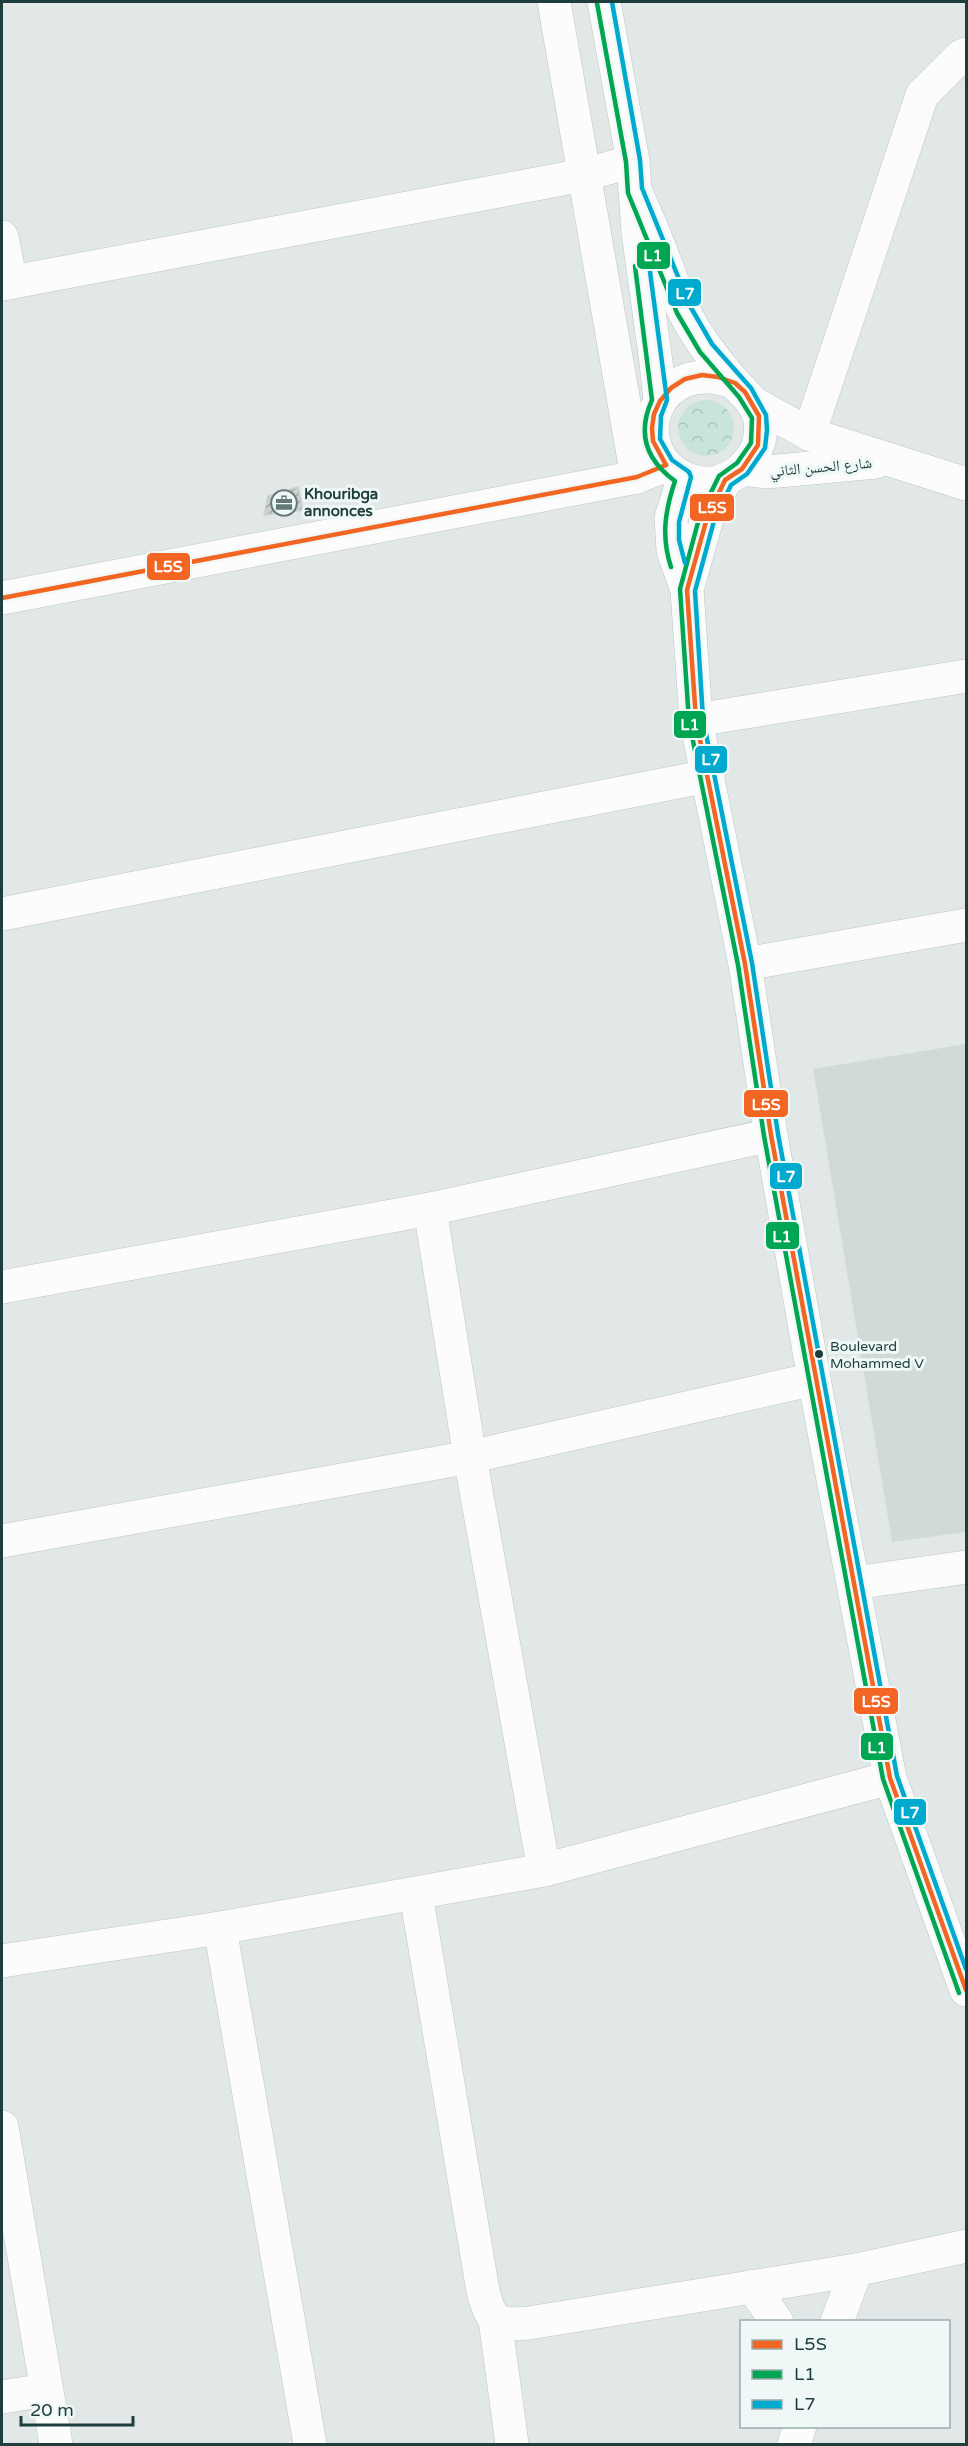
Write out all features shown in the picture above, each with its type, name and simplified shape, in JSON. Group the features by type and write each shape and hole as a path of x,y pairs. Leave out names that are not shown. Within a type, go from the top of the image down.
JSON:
{"street":[{"path":"554,2 584,175 662,473 671,518 673,551 687,590 696,720 745,964 771,1135 814,1379 890,1778 966,1990"},
{"path":"604,2 634,175 638,232 660,401"},
{"path":"809,434 922,95 961,56 966,54"},
{"path":"2,237 6,283 584,175 634,175"},
{"path":"634,175 683,309 706,348 744,393 759,416 758,445 751,458 734,474 707,518 687,590"},
{"path":"662,473 653,441 652,428 654,414 660,401 671,388 685,379 710,376 744,393"},
{"name":"شارع الحسن الثاني","path":"744,393 809,434 892,461"},
{"path":"892,461 966,484"},
{"name":"شارع الحسن الثاني","path":"2,598 662,473 710,483 734,474 892,461"},
{"path":"696,720 966,676"},
{"path":"2,914 708,776"},
{"path":"745,964 966,926"},
{"path":"2,1287 430,1209 771,1135"},
{"path":"430,1209 470,1457 544,1870"},
{"path":"2,1541 470,1457 814,1379"},
{"path":"854,1583 966,1567"},
{"path":"2,1961 220,1928 544,1870 890,1778"},
{"path":"416,1894 483,2291 487,2306 495,2319 512,2445"},
{"path":"220,1928 310,2445"},
{"path":"2,2127 56,2445"},
{"path":"495,2319 504,2325 529,2323 856,2270 966,2246"},
{"path":"838,2320 856,2270"},
{"path":"752,2286 776,2320"},
{"path":"2,2397 46,2390"},
{"path":"794,2445 800,2428"}],"shaded area":[{"path":"966,1044 966,1532 892,1542 813,1069"}],"green space":[{"path":"700,400 712,400 726,408 734,422 732,439 726,448 712,456 700,456 683,444 678,434 678,422 690,405"}],"building":[{"name":"Khouribga annonces","path":"298,487 303,510 264,515 268,496"}],"transit line":[{"name":"L7","path":"612,2 640,160 642,188 690,306 712,344 751,388 766,415 765,448 747,474 731,485 714,521 695,591 703,719 752,963 778,1134 897,1776 966,1969"},
{"name":"L1","path":"597,3 626,162 628,193 677,313 700,352 739,397 752,418 751,443 737,463 719,476 700,515 680,589 689,721 738,965 764,1136 883,1779 959,1993"},
{"name":"L7","path":"649,264 667,400 661,416 660,439 672,460 689,472 691,477 679,522 679,540 685,563"},
{"name":"L1","path":"635,266 652,400 647,412 645,435 651,455 665,473 675,481 669,503 665,534 671,567"},
{"name":"L5S","path":"666,465 653,441 652,428 654,414 660,401 671,388 685,379 702,375 718,377 735,383 745,392 759,416 758,445 742,469 725,480 707,518 687,590 696,720 745,964 771,1135 890,1778 966,1990"},
{"name":"L5S","path":"2,598 637,477 666,465"}],"place":[{"name":"Khouribga annonces","path":"284,503"},
{"name":"Boulevard Mohammed V","path":"819,1354"}]}
